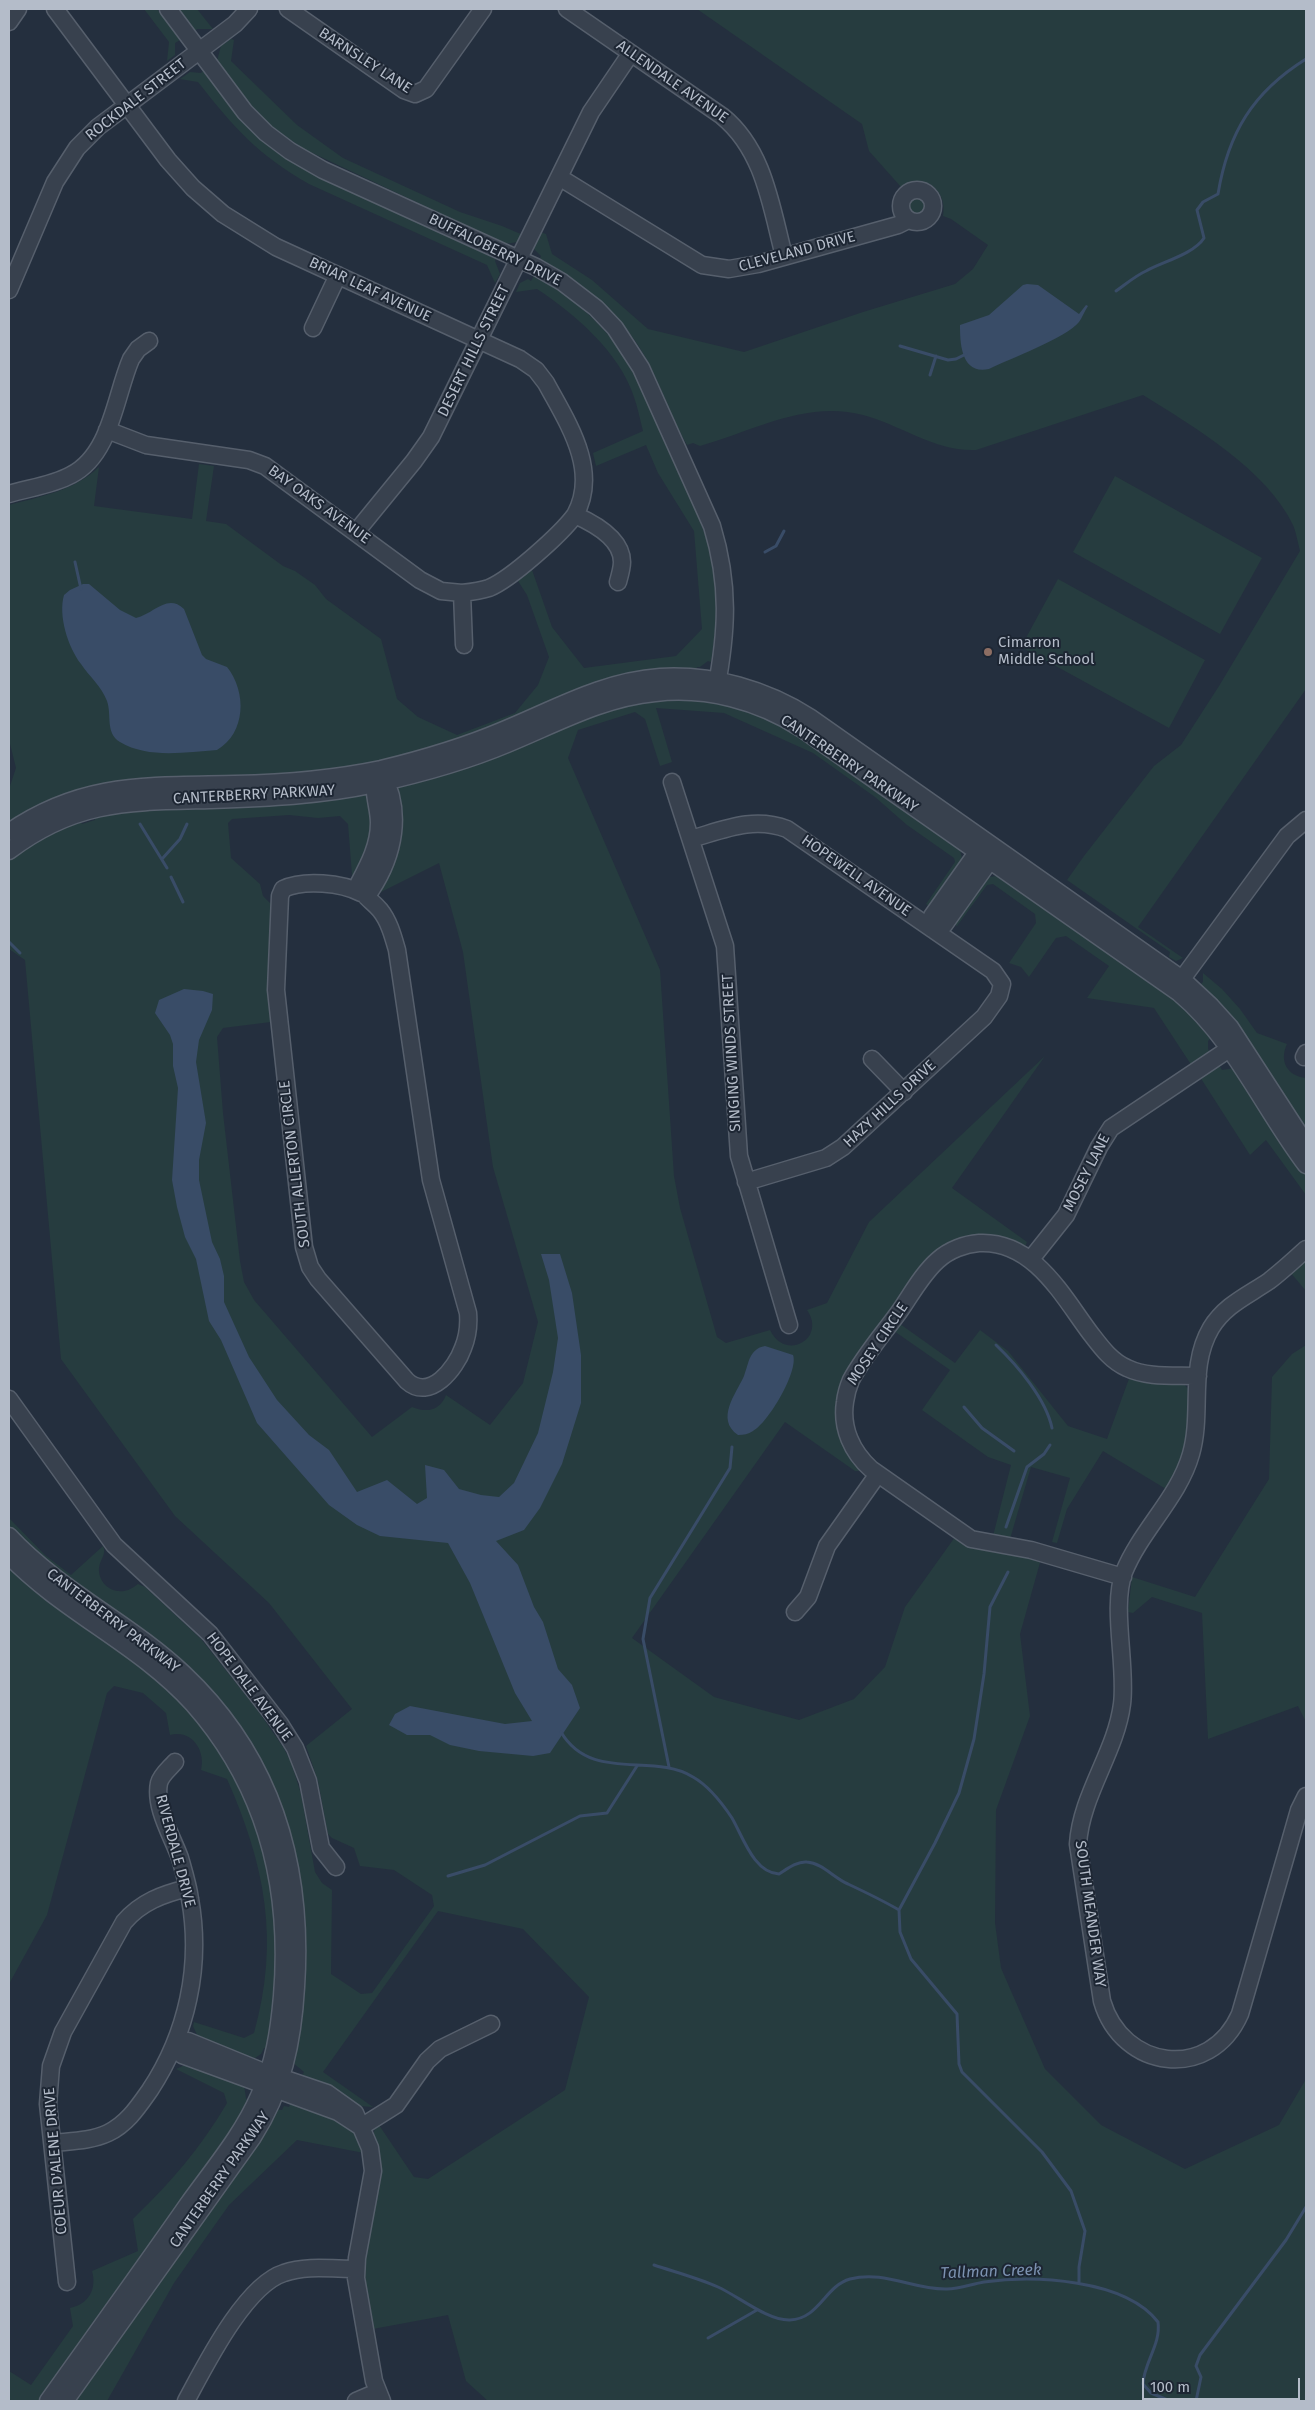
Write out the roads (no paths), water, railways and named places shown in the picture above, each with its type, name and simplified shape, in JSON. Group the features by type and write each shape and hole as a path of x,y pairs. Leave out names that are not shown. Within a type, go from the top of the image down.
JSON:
{"street":[{"path":"9,22 18,9"},
{"name":"BRIAR LEAF AVENUE","path":"55,9 180,174 223,214 276,247 525,362 546,382 575,440 585,471 583,493 575,515"},
{"name":"BUFFALOBERRY DRIVE","path":"168,9 250,118 290,151 328,172 519,259 562,282 603,315 632,352 657,400 712,526 722,564 726,625 716,688"},
{"name":"ROCKDALE STREET","path":"9,290 64,167 82,142 235,24 249,9"},
{"name":"BARNSLEY LANE","path":"288,9 404,90 419,98 483,9"},
{"name":"ALLENDALE AVENUE","path":"567,9 722,116 744,138 761,170 784,256"},
{"name":"DESERT HILLS STREET","path":"356,532 427,444 591,112 631,53"},
{"name":"CLEVELAND DRIVE","path":"559,177 702,266 719,270 736,269 898,225 908,220"},
{"path":"313,328 338,276"},
{"path":"9,494 58,480 78,472 96,452 107,430 131,359 138,349 149,340"},
{"name":"BAY OAKS AVENUE","path":"107,430 146,445 259,463 278,473 426,584 448,592 462,593"},
{"path":"464,645 462,593 484,590 499,582 561,532 575,515 605,533 618,548 622,562 618,582"},
{"name":"CANTERBERRY PARKWAY","path":"9,851 49,825 74,814 110,804 140,801 298,796 380,778 439,768 479,755 588,709 618,699 716,688 793,724 988,850 1182,979 1205,999 1230,1027 1306,1144"},
{"path":"361,894 359,883 373,854 379,824 380,778"},
{"name":"CANTERBERRY PARKWAY","path":"9,832 58,805 114,789 380,778"},
{"name":"SINGING WINDS STREET","path":"672,782 725,946 738,1147 746,1182 789,1326"},
{"path":"1182,979 1287,836 1306,820"},
{"name":"HOPEWELL AVENUE","path":"691,840 745,824 764,823 780,826 800,836 1007,983"},
{"path":"932,929 944,925 988,850"},
{"name":"CANTERBERRY PARKWAY","path":"988,850 1179,993 1204,1017 1229,1049 1306,1165"},
{"name":"SOUTH ALLERTON CIRCLE","path":"323,884 341,885 361,894 376,904 384,916 397,950 431,1180 468,1313 468,1332 461,1354 443,1377 426,1389 419,1388 407,1381 330,1293 310,1267 304,1247 276,990 280,896 288,886 323,884"},
{"name":"HAZY HILLS DRIVE","path":"746,1182 830,1157 848,1144 984,1017 1007,983"},
{"name":"MOSEY LANE","path":"1031,1260 1066,1215 1099,1147 1112,1128 1229,1049"},
{"path":"872,1059 904,1092"},
{"name":"MOSEY CIRCLE","path":"1123,1577 1031,1550 971,1539 878,1474 857,1453 849,1439 844,1421 846,1393 852,1378 862,1363 928,1271 945,1255 963,1246 987,1243 1013,1249 1031,1260 1103,1350 1120,1365 1146,1374 1198,1376"},
{"name":"SOUTH MEANDER WAY","path":"1306,1249 1282,1271 1232,1304 1221,1314 1202,1348 1198,1376 1195,1436 1188,1463 1123,1577 1120,1596 1123,1684 1121,1710 1082,1822 1078,1844 1102,2001 1111,2024 1129,2044 1152,2057 1186,2058 1206,2051 1231,2030 1240,2014 1289,1843 1306,1796"},
{"name":"HOPE DALE AVENUE","path":"9,1399 114,1545 125,1566 213,1638 289,1737 308,1781 319,1843 336,1867"},
{"path":"795,1612 808,1597 827,1546 878,1474"},
{"name":"CANTERBERRY PARKWAY","path":"9,1536 41,1567 157,1650 185,1675 231,1728 256,1771 281,1831 293,1877 297,1908 298,1958 293,2026 253,2137 65,2401"},
{"name":"CANTERBERRY PARKWAY","path":"9,1556 36,1582 143,1658 175,1685 213,1728 246,1781 269,1838 279,1878 283,1911 284,1953 280,2018 273,2082 254,2106 234,2139 48,2401"},
{"name":"RIVERDALE DRIVE","path":"52,2143 107,2134 125,2122 155,2082 175,2044 189,1996 193,1966 192,1918 188,1888 181,1860 164,1815 159,1794 161,1778 175,1762"},
{"name":"COEUR D'ALENE DRIVE","path":"67,2282 48,2104 50,2077 63,2032 130,1916 154,1898 188,1888"},
{"path":"361,2127 396,2105 427,2061 440,2049 491,2024"},
{"path":"175,2044 188,2041 273,2082 332,2095 355,2113 371,2152 373,2171 356,2269 380,2397 356,2401"},
{"path":"186,2401 209,2359 249,2299 264,2283 276,2275 295,2270 356,2269"}],"water":[{"path":"1023,285 1038,285 1079,314 1086,305 1088,306 1079,322 1062,335 989,369 980,370 973,367 964,356 960,325 989,315"},
{"path":"83,584 89,584 120,610 136,618 166,604 172,603 184,609 202,655 206,659 227,667 234,677 238,688 240,712 238,723 227,743 217,750 155,753 131,747 115,738 112,734 105,696 76,657 68,640 63,622 62,603 64,595"},
{"path":"184,989 213,994 212,1010 199,1040 196,1062 206,1123 199,1160 199,1180 212,1242 220,1259 224,1276 224,1302 249,1357 277,1400 309,1435 329,1450 357,1492 387,1480 417,1504 427,1498 425,1465 444,1470 459,1489 481,1495 499,1497 514,1483 538,1433 553,1372 558,1338 549,1280 541,1254 560,1254 572,1293 581,1355 581,1403 562,1464 540,1508 524,1530 496,1541 518,1565 534,1607 543,1622 558,1669 572,1685 580,1708 550,1753 533,1756 479,1751 450,1745 430,1735 407,1735 389,1725 395,1714 410,1706 505,1724 532,1721 515,1693 470,1583 448,1543 380,1536 357,1525 329,1505 257,1423 221,1340 209,1321 196,1259 185,1237 172,1180 178,1088 173,1066 173,1044 170,1035 155,1013 159,1000"},
{"path":"765,1346 793,1355 794,1363 787,1384 774,1408 753,1431 738,1435 731,1429 728,1422 729,1406 753,1353"}],"waterway":[{"path":"1116,291 1142,273 1193,249 1204,238 1197,210 1203,202 1218,194 1222,172 1236,133 1246,116 1271,85 1306,59"},
{"path":"900,346 948,360 956,359 966,354"},
{"path":"930,375 936,356"},
{"path":"765,552 776,546 784,531"},
{"path":"75,562 81,589"},
{"path":"140,824 167,868"},
{"path":"162,859 180,839 187,824"},
{"path":"171,877 183,902"},
{"path":"9,942 20,953"},
{"path":"996,1345 1030,1383 1044,1406 1052,1428"},
{"path":"964,1407 982,1428 1014,1451"},
{"path":"1006,1527 1027,1467 1044,1454 1050,1445"},
{"path":"669,1767 643,1639 650,1598 730,1468 732,1447"},
{"path":"899,1910 959,1793 974,1739 984,1674 990,1607 1008,1572"},
{"path":"561,1732 574,1748 589,1757 605,1762 677,1770 699,1781 715,1795 728,1812 756,1861 770,1872 779,1874 800,1863 812,1863 899,1910 900,1932 911,1959 957,2014 959,2064 962,2072 1042,2152 1071,2191 1085,2231 1079,2267 1079,2283"},
{"path":"448,1876 485,1865 580,1816 607,1813 637,1766"},
{"path":"1196,2401 1201,2377 1196,2366 1200,2355 1286,2240 1306,2207"},
{"name":"Tallman Creek","path":"654,2265 726,2291 772,2317 790,2320 808,2314 841,2283 863,2277 887,2278 922,2287 952,2289 984,2282 1028,2279 1077,2283 1102,2289 1124,2297 1143,2308 1158,2322 1157,2338 1146,2368 1143,2384 1151,2393 1170,2401"},
{"path":"708,2338 757,2310"}],"place":[{"name":"Cimarron Middle School","path":"988,652"}]}
